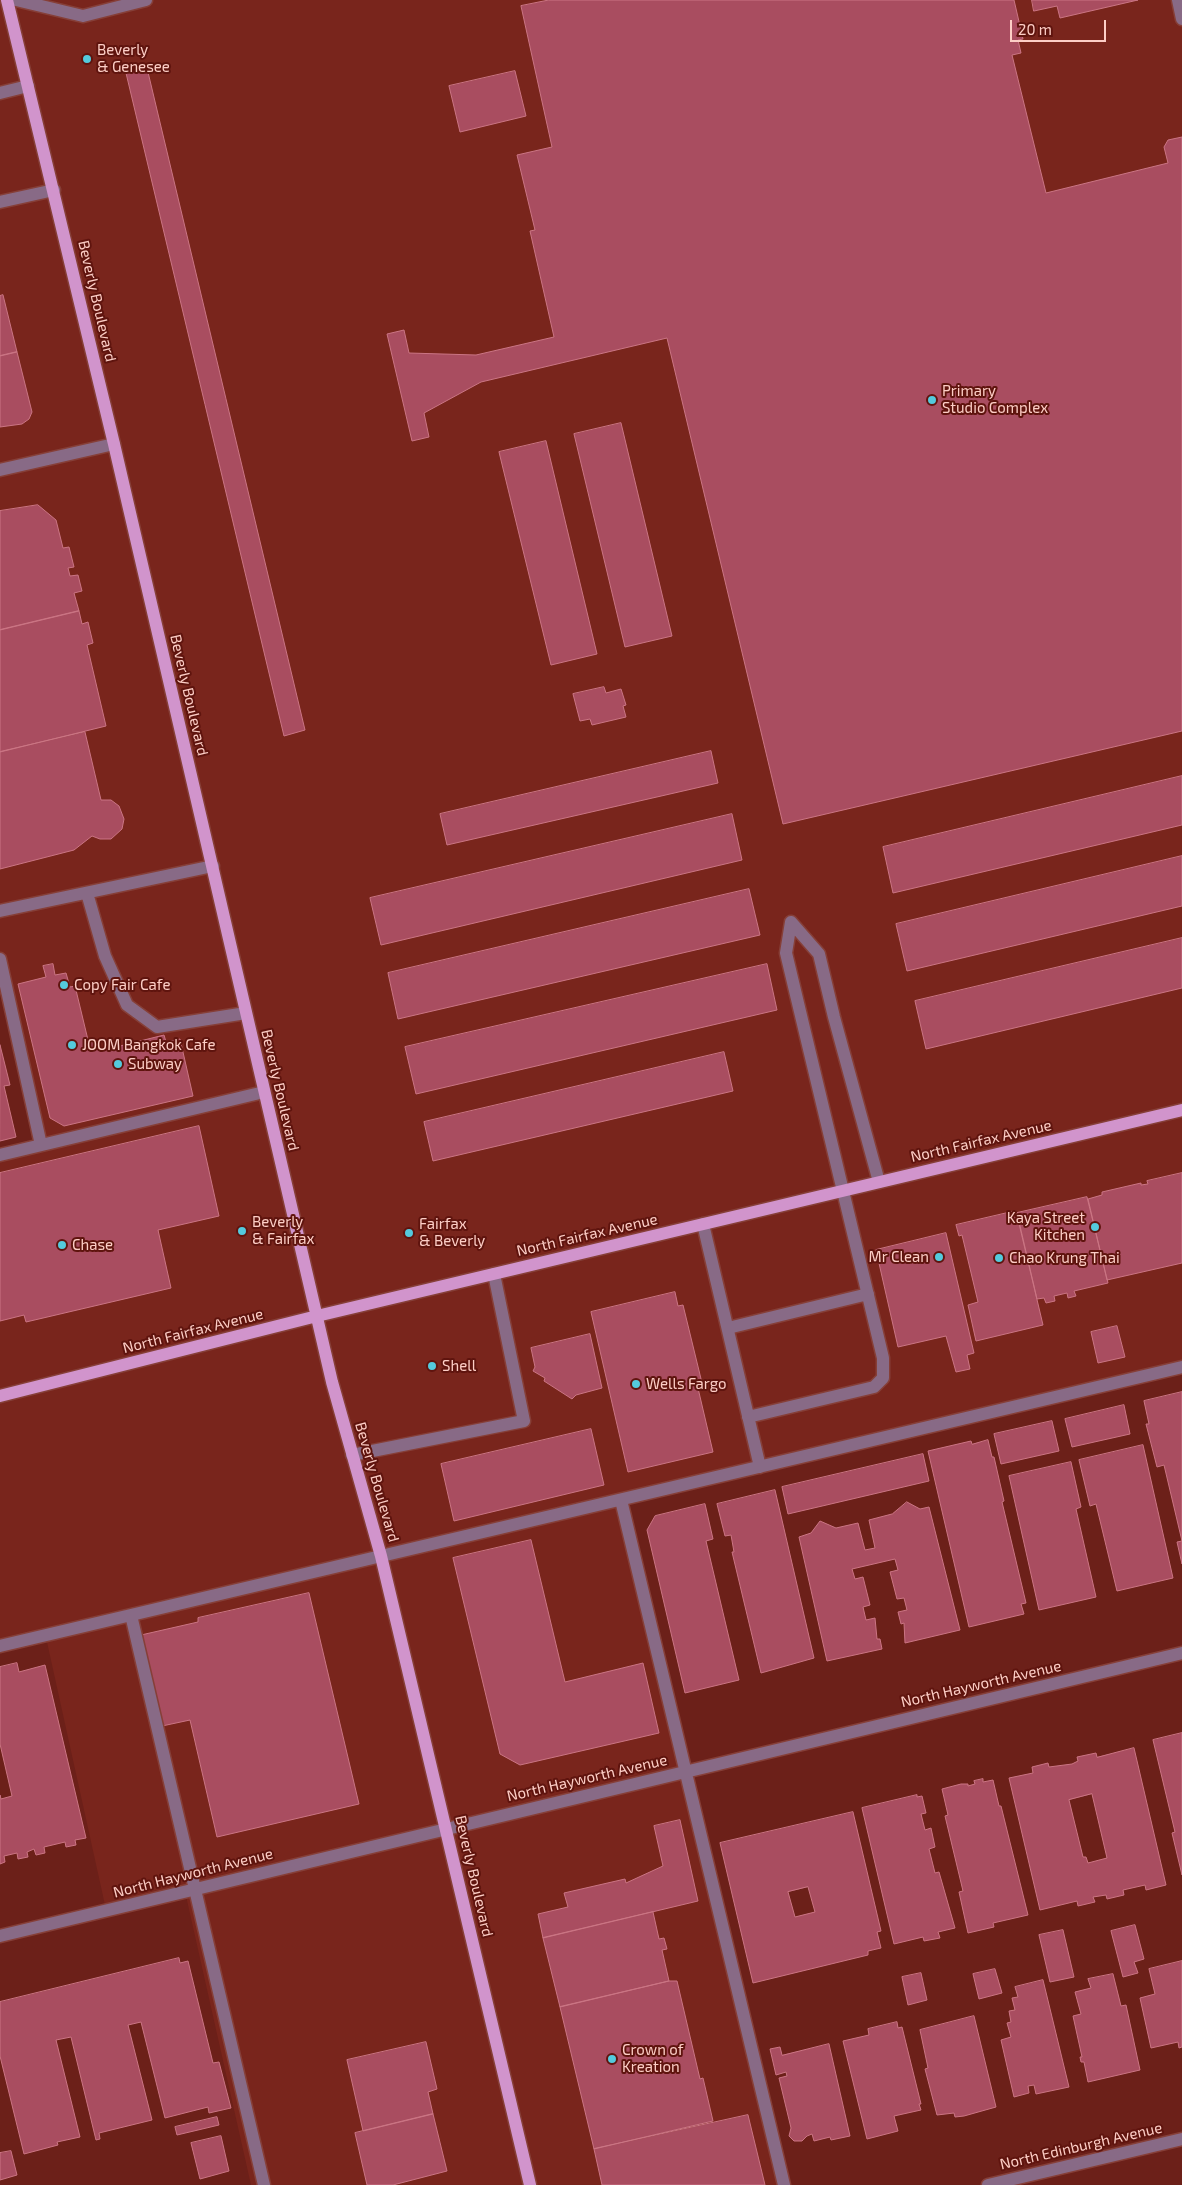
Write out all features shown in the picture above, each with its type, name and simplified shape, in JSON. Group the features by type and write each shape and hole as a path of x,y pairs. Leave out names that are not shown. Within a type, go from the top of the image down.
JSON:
{"main road":[{"name":"Beverly Boulevard","path":"7,0 114,444 317,1316 352,1455 381,1556 447,1828 530,2185"},
{"name":"North Fairfax Avenue","path":"0,1396 317,1316 1182,1110"}],"street":[{"path":"16,0 83,16 146,0"},
{"path":"1178,0 1182,19"},
{"path":"0,93 28,86"},
{"path":"0,202 54,190"},
{"path":"0,470 114,444"},
{"path":"0,911 213,866"},
{"path":"87,893 105,956 127,1006 158,1027 246,1013"},
{"path":"748,1417 874,1387 884,1378 883,1358 845,1190 786,953 791,922 820,954 834,1017 879,1182"},
{"path":"0,959 42,1145"},
{"path":"0,1155 264,1092"},
{"path":"703,1224 760,1467"},
{"path":"352,1455 524,1420 494,1274"},
{"path":"728,1328 868,1294"},
{"path":"0,1646 1182,1367"},
{"path":"621,1500 784,2185"},
{"path":"131,1615 264,2185"},
{"name":"North Hayworth Avenue","path":"0,1936 1182,1653"},
{"name":"North Edinburgh Avenue","path":"988,2185 1182,2139"}],"shaded area":[{"path":"0,0 1182,0 1182,1374 625,1505 783,2185 251,2185 184,1887 105,1905 47,1642 0,1653 0,1158 43,1148 0,963"}],"building":[{"name":"Primary Studio Complex","path":"549,0 1014,0 1023,39 1018,40 1021,53 1012,55 1046,193 1168,163 1164,147 1168,140 1182,137 1182,731 783,824 667,338 481,382 424,413 429,437 412,441 387,334 404,330 409,353 476,355 554,337 530,231 535,230 517,155 552,147 521,6"},
{"path":"1032,0 1138,0 1060,18 1057,6 1034,11"},
{"path":"147,68 305,730 284,736 126,73"},
{"path":"515,71 526,116 460,132 449,86"},
{"path":"3,295 17,352 0,356 0,296"},
{"path":"17,352 32,412 29,419 22,424 0,427 0,356"},
{"path":"621,423 672,636 625,647 574,434"},
{"path":"546,441 597,654 551,665 499,452"},
{"path":"38,505 56,520 63,548 69,547 74,567 68,568 70,576 78,575 82,591 74,593 79,611 0,630 0,511"},
{"path":"79,611 82,624 88,622 93,643 87,645 106,726 0,752 0,630"},
{"path":"604,687 606,693 621,689 626,705 623,706 626,717 592,725 590,719 580,721 573,694"},
{"path":"85,732 101,800 111,800 119,806 124,819 122,829 111,839 100,839 92,836 74,850 0,869 0,752"},
{"path":"711,751 718,783 447,845 440,814"},
{"path":"1182,776 1182,825 893,893 883,847"},
{"path":"732,814 742,860 381,945 370,898"},
{"path":"1182,856 1182,906 907,971 896,924"},
{"path":"749,889 760,935 398,1019 388,973"},
{"path":"1182,938 1182,988 926,1049 915,1001"},
{"path":"53,964 55,975 66,973 70,987 75,986 88,1040 104,1050 164,1035 166,1042 180,1039 193,1096 64,1126 50,1118 18,984 46,977 43,966"},
{"path":"767,964 777,1010 416,1094 405,1047"},
{"path":"0,1045 10,1085 4,1086 16,1137 0,1141"},
{"path":"724,1052 733,1091 433,1161 424,1122"},
{"path":"199,1126 219,1216 158,1230 171,1288 26,1322 24,1315 0,1321 0,1173"},
{"path":"1182,1173 1182,1263 1107,1280 1088,1199 1102,1195 1102,1192 1141,1183 1141,1185 1148,1184 1147,1181"},
{"path":"1087,1197 1108,1283 1074,1291 1076,1296 1068,1298 1067,1293 1054,1296 1055,1301 1046,1303 1044,1298 1037,1299 1017,1213"},
{"path":"1016,1211 1043,1325 976,1341 968,1305 978,1302 962,1235 959,1236 956,1225"},
{"path":"946,1233 974,1353 967,1355 970,1369 956,1372 946,1336 898,1347 876,1250"},
{"path":"675,1292 678,1306 683,1305 702,1383 697,1384 713,1452 628,1472 591,1312"},
{"path":"1117,1326 1125,1357 1098,1363 1091,1332"},
{"path":"590,1334 602,1388 576,1395 572,1399 544,1381 545,1378 533,1371 535,1367 531,1348"},
{"path":"1182,1392 1182,1541 1164,1465 1157,1467 1146,1424 1149,1424 1144,1401"},
{"path":"1124,1405 1130,1434 1072,1447 1065,1419"},
{"path":"1052,1421 1059,1451 1001,1464 994,1434"},
{"path":"591,1429 604,1485 454,1521 441,1464"},
{"path":"988,1440 992,1457 994,1457 1004,1501 1002,1502 1026,1603 1021,1604 1024,1614 969,1627 928,1451 971,1441 972,1444"},
{"path":"1143,1445 1173,1578 1117,1591 1096,1504 1090,1506 1079,1460"},
{"path":"923,1454 929,1481 788,1514 782,1487"},
{"path":"1071,1462 1081,1507 1076,1509 1096,1597 1039,1610 1009,1476"},
{"path":"775,1490 814,1658 761,1673 732,1552 734,1552 731,1535 725,1536 717,1504"},
{"path":"907,1502 920,1509 929,1507 960,1630 905,1643 904,1623 901,1624 898,1612 907,1610 904,1598 897,1599 890,1572 898,1570 895,1559 852,1569 855,1579 863,1577 870,1605 863,1607 866,1620 875,1618 877,1639 880,1639 882,1649 827,1661 799,1537 811,1533 820,1521 836,1528 858,1523 865,1550 875,1548 869,1520 892,1514"},
{"path":"705,1504 713,1539 706,1541 739,1680 685,1693 647,1530 655,1516"},
{"path":"531,1540 565,1682 643,1663 659,1733 520,1765 500,1754 453,1558"},
{"path":"1182,1541 1182,1564 1177,1542"},
{"path":"309,1593 359,1804 217,1837 190,1720 162,1726 141,1635 198,1622 198,1618"},
{"path":"17,1663 19,1672 45,1665 86,1838 75,1840 76,1845 66,1847 65,1842 44,1847 45,1853 36,1855 34,1849 27,1852 28,1857 18,1859 17,1853 4,1856 5,1862 0,1864 0,1795 1,1799 12,1796 0,1744 0,1667"},
{"path":"1182,1733 1182,1875 1172,1833 1175,1832 1153,1740"},
{"path":"1134,1748 1166,1885 1146,1890 1145,1885 1123,1890 1124,1895 1107,1899 1106,1895 1093,1897 1095,1902 1078,1906 1077,1901 1040,1910 1009,1778 1033,1773 1032,1767 1048,1763 1049,1767 1072,1764 1078,1761 1077,1757 1096,1753 1097,1757","holes":["1092,1794 1107,1858 1088,1863 1086,1857 1083,1857 1069,1800"]},
{"path":"983,1779 983,1782 993,1780 1028,1915 993,1923 994,1927 968,1933 959,1892 963,1891 945,1816 948,1815 942,1789 961,1784 968,1784 968,1786 975,1784 974,1781"},
{"path":"917,1795 917,1797 922,1796 926,1813 921,1814 925,1830 931,1828 935,1847 929,1849 935,1873 939,1872 955,1928 938,1932 940,1938 924,1941 923,1937 894,1944 862,1808"},
{"path":"853,1812 881,1931 877,1932 881,1948 868,1951 868,1955 753,1983 720,1843","holes":["808,1887 815,1912 795,1917 788,1892"]},
{"path":"680,1820 698,1901 543,1938 538,1914 568,1907 564,1893 625,1879 626,1883 663,1866 654,1826"},
{"path":"653,1912 659,1939 664,1938 667,1949 662,1950 669,1981 560,2007 543,1938"},
{"path":"1135,1925 1144,1959 1134,1962 1138,1973 1123,1977 1111,1931"},
{"path":"1063,1930 1074,1977 1050,1982 1039,1935"},
{"path":"179,1958 180,1963 188,1961 213,2063 219,2062 231,2108 209,2113 208,2107 165,2118 141,2022 128,2025 152,2120 99,2133 100,2139 96,2140 71,2037 56,2040 80,2137 57,2142 58,2145 24,2154 0,2056 0,2002"},
{"path":"1182,1961 1182,2047 1179,2048 1178,2042 1151,2048 1140,1998 1155,1994 1149,1969"},
{"path":"995,1969 1002,1993 979,1999 973,1974"},
{"path":"921,1973 927,2000 908,2005 902,1977"},
{"path":"1113,1974 1121,2006 1126,2005 1140,2070 1088,2082 1084,2062 1081,2062 1080,2057 1082,2057 1073,2016 1081,2014 1075,1992 1091,1988 1088,1979"},
{"path":"1043,1980 1069,2087 1036,2094 1034,2085 1028,2086 1029,2093 1014,2097 1001,2040 1011,2037 1007,2023 1011,2022 1009,2011 1015,2010 1012,1998 1018,1997 1015,1987"},
{"path":"669,1981 677,1981 700,2079 703,2078 713,2121 594,2149 560,2007"},
{"path":"974,2016 996,2107 964,2116 955,2117 954,2113 937,2115 925,2069 928,2068 920,2030"},
{"path":"897,2022 898,2028 902,2027 921,2110 894,2116 898,2131 867,2139 843,2041 869,2035 868,2029"},
{"path":"426,2042 437,2089 428,2092 433,2114 363,2131 347,2060"},
{"path":"829,2044 850,2136 831,2140 830,2137 814,2141 812,2134 802,2141 794,2141 789,2136 791,2128 779,2078 787,2076 786,2072 776,2075 770,2049 780,2047 782,2055"},
{"path":"433,2114 447,2171 393,2185 367,2185 355,2133"},
{"path":"748,2115 765,2185 602,2185 594,2149"},
{"path":"217,2117 219,2125 177,2135 175,2127"},
{"path":"221,2136 229,2171 200,2179 191,2143"},
{"path":"11,2151 17,2175 0,2180 0,2153"}],"place":[{"name":"Beverly & Genesee","path":"87,59"},
{"name":"Primary Studio Complex","path":"932,400"},
{"name":"Copy Fair Cafe","path":"64,985"},
{"name":"JOOM Bangkok Cafe","path":"72,1045"},
{"name":"Subway","path":"118,1064"},
{"name":"Kaya Street Kitchen","path":"1095,1227"},
{"name":"Beverly & Fairfax","path":"242,1231"},
{"name":"Fairfax & Beverly","path":"409,1233"},
{"name":"Chase","path":"62,1245"},
{"name":"Mr Clean","path":"939,1257"},
{"name":"Chao Krung Thai","path":"999,1258"},
{"name":"Shell","path":"432,1366"},
{"name":"Wells Fargo","path":"636,1384"},
{"name":"Crown of Kreation","path":"612,2059"}]}
